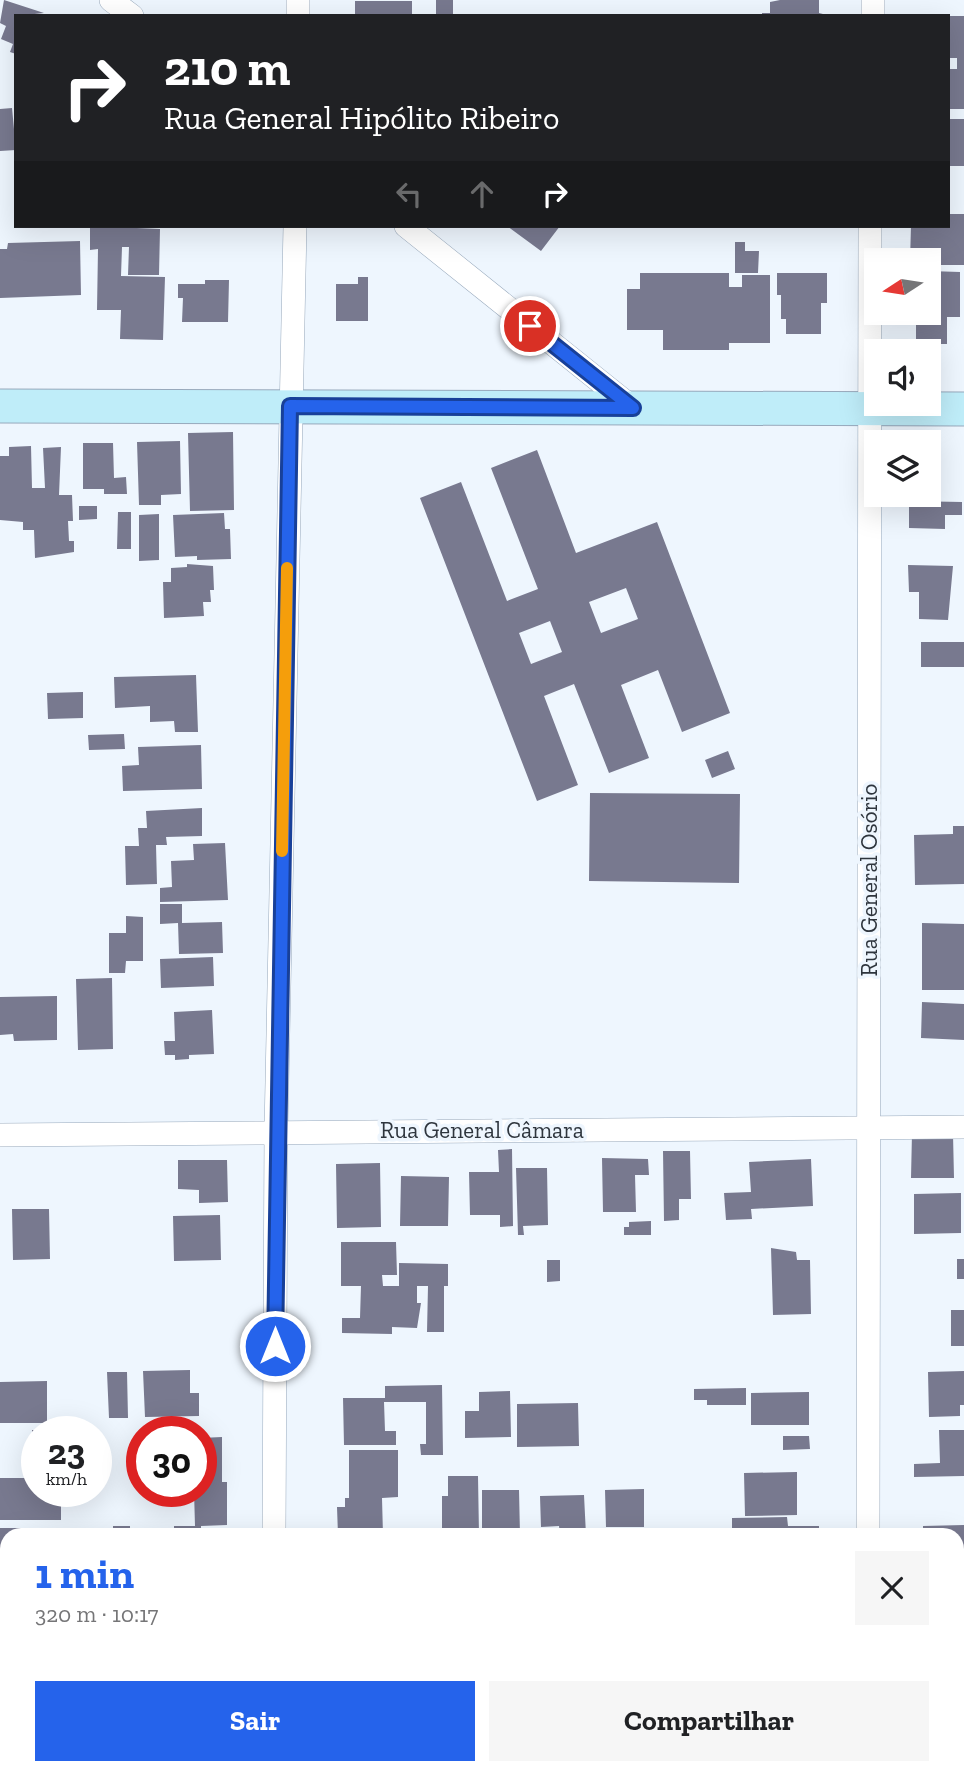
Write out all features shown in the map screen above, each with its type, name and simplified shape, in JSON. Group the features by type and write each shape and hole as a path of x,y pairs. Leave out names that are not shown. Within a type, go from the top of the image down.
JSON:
{"street":[{"path":"111,0 129,14"},
{"path":"274,1528 276,1130 295,228"},
{"path":"408,228 633,408"},
{"name":"Rua General Osório","path":"869,339 870,228"},
{"path":"0,406 864,408"},
{"path":"941,409 964,409"},
{"name":"Rua General Osório","path":"868,416 868,1528"},
{"name":"Rua General Câmara","path":"0,1135 276,1130 964,1127"}],"building":[{"path":"4,0 44,13 14,14 14,53 10,52 13,44 1,39 6,26 0,23"},
{"path":"436,0 453,0 453,14 436,14"},
{"path":"819,0 819,13 823,14 762,14 770,13 770,2"},
{"path":"355,1 412,1 412,14 355,14"},
{"path":"950,16 964,16 964,109 950,109 950,69 957,69 957,58 950,58"},
{"path":"12,108 14,150 0,151 0,109"},
{"path":"950,119 964,119 964,166 950,166"},
{"path":"950,214 964,214 964,265 942,265 942,248 910,248 911,228 950,228"},
{"path":"90,228 160,229 159,275 128,275 129,247 122,247 121,276 165,277 163,340 120,339 121,310 97,310 98,249 90,250"},
{"path":"510,228 558,228 541,251"},
{"path":"80,241 81,295 0,298 0,249 7,249 8,243"},
{"path":"735,242 745,242 745,251 759,251 758,273 735,273"},
{"path":"942,271 960,272 960,317 947,317 947,344 941,344 941,339 916,339 916,326 942,326"},
{"path":"640,273 729,273 729,287 742,287 742,275 770,275 770,343 729,343 729,350 663,350 663,330 627,330 627,289 640,289"},
{"path":"777,273 827,273 827,303 821,303 821,334 786,334 786,319 781,319 781,295 777,295"},
{"path":"358,277 368,277 368,321 336,321 336,284 358,284"},
{"path":"205,280 229,280 228,322 182,322 183,298 178,298 178,284 205,284"},
{"path":"233,432 234,510 190,511 188,433"},
{"path":"180,441 181,494 161,495 161,505 139,505 137,442"},
{"path":"83,443 113,443 114,478 126,477 127,494 104,494 104,489 83,489"},
{"path":"31,446 32,488 45,488 43,448 61,447 59,495 72,495 73,521 68,521 69,541 74,541 74,552 35,558 34,530 23,530 23,522 0,520 0,456 9,456 9,447"},
{"path":"537,450 576,553 657,522 730,713 682,732 658,670 621,685 649,758 609,773 574,684 544,696 578,785 537,801 420,498 461,482 507,601 538,589 491,468","holes":["626,588 638,619 601,633 589,602","550,621 562,652 531,664 519,633"]},
{"path":"941,502 962,502 962,515 945,515 945,529 909,528 909,507 941,507"},
{"path":"79,506 97,506 97,519 79,520"},
{"path":"118,512 131,512 131,549 117,549"},
{"path":"224,513 225,529 230,529 231,559 197,560 197,556 175,557 173,515"},
{"path":"159,514 159,560 139,561 139,515"},
{"path":"187,564 213,566 214,590 210,590 211,602 203,602 204,616 164,618 163,582 171,582 171,568 187,567"},
{"path":"908,565 953,566 948,620 919,619 919,592 909,592"},
{"path":"921,642 964,642 964,667 921,667"},
{"path":"196,675 198,732 175,732 174,721 150,722 150,706 115,708 114,677"},
{"path":"83,692 83,718 48,719 47,693"},
{"path":"124,734 125,749 89,750 88,735"},
{"path":"201,745 202,789 123,791 122,766 139,765 138,747"},
{"path":"728,751 735,769 712,778 705,760"},
{"path":"590,793 740,794 739,883 589,881"},
{"path":"202,808 202,836 166,837 167,845 156,845 157,884 126,885 125,846 139,846 138,828 147,828 146,811"},
{"path":"953,826 964,826 964,884 915,885 914,835 953,834"},
{"path":"225,843 228,900 160,902 160,888 172,887 171,861 194,860 193,844"},
{"path":"160,904 182,904 182,923 222,922 223,953 179,954 178,923 160,924"},
{"path":"126,916 143,917 143,961 126,961 125,973 109,973 109,933 126,933"},
{"path":"922,923 964,924 964,990 922,990"},
{"path":"213,957 214,986 161,988 160,959"},
{"path":"112,978 113,1049 78,1050 76,979"},
{"path":"57,996 57,1040 14,1041 13,1034 0,1035 0,997"},
{"path":"922,1002 964,1004 964,1040 921,1038"},
{"path":"212,1010 214,1054 189,1055 189,1059 175,1060 175,1055 165,1055 164,1041 175,1041 174,1012"},
{"path":"912,1133 953,1134 954,1178 911,1178"},
{"path":"512,1149 513,1226 500,1227 500,1215 470,1215 469,1172 499,1172 498,1150"},
{"path":"663,1151 690,1151 691,1199 679,1199 679,1220 664,1221"},
{"path":"602,1158 648,1159 649,1175 635,1175 636,1212 603,1212"},
{"path":"811,1159 813,1206 751,1209 752,1219 726,1220 724,1193 751,1192 749,1162"},
{"path":"178,1160 227,1160 228,1202 199,1203 199,1190 178,1189"},
{"path":"380,1163 381,1227 337,1228 336,1164"},
{"path":"516,1168 547,1168 548,1225 523,1226 524,1235 518,1235"},
{"path":"401,1176 449,1177 448,1226 400,1226"},
{"path":"961,1193 961,1233 914,1234 914,1194"},
{"path":"12,1209 49,1209 50,1259 13,1260"},
{"path":"220,1215 221,1260 174,1261 173,1216"},
{"path":"651,1221 651,1235 624,1235 624,1227 629,1227 629,1222"},
{"path":"341,1242 396,1242 397,1275 382,1275 383,1286 399,1286 399,1263 448,1264 448,1286 444,1286 444,1332 427,1332 428,1286 417,1286 417,1303 421,1303 417,1328 392,1327 392,1334 342,1333 342,1318 360,1318 361,1286 341,1286"},
{"path":"771,1248 796,1252 797,1260 810,1260 811,1314 773,1315"},
{"path":"957,1259 964,1259 964,1279 957,1279"},
{"path":"547,1260 560,1260 560,1281 547,1282"},
{"path":"951,1310 964,1310 964,1346 951,1346"},
{"path":"190,1370 190,1393 199,1393 199,1416 145,1416 143,1371"},
{"path":"964,1371 964,1405 960,1405 960,1416 929,1417 928,1372"},
{"path":"107,1372 127,1372 128,1416 109,1416"},
{"path":"47,1381 47,1416 21,1416 21,1423 0,1423 0,1382"},
{"path":"442,1385 443,1455 421,1455 420,1444 426,1444 426,1402 384,1402 385,1431 396,1431 396,1445 344,1445 343,1398 385,1398 385,1386"},
{"path":"746,1388 746,1405 707,1405 707,1400 694,1400 694,1389"},
{"path":"510,1391 511,1437 465,1438 465,1411 479,1411 479,1392"},
{"path":"809,1392 809,1425 751,1425 751,1393"},
{"path":"578,1403 579,1446 517,1447 517,1404"},
{"path":"939,1430 964,1430 964,1476 914,1477 914,1464 940,1463"},
{"path":"783,1436 809,1436 810,1449 783,1450"},
{"path":"217,1437 222,1437 222,1482 227,1482 227,1525 174,1528 195,1526 194,1507 217,1507"},
{"path":"349,1450 398,1450 398,1497 382,1498 383,1528 338,1528 337,1507 345,1507 345,1498 349,1498"},
{"path":"797,1472 797,1515 745,1516 744,1473"},
{"path":"448,1476 478,1476 479,1528 442,1528 442,1496 448,1496"},
{"path":"0,1478 21,1478 21,1507 61,1507 61,1520 0,1520"},
{"path":"644,1489 644,1527 606,1527 605,1490"},
{"path":"482,1490 519,1490 520,1528 482,1528"},
{"path":"584,1495 586,1528 541,1527 540,1496"},
{"path":"787,1517 788,1526 819,1528 732,1528 732,1518"},
{"path":"964,1525 964,1528 923,1528"},
{"path":"113,1526 130,1526 130,1528"}],"slow traffic":[{"path":"282,851 287,568"}],"route":[{"path":"275,1346 276,1130 290,406 633,408 530,326"}]}
